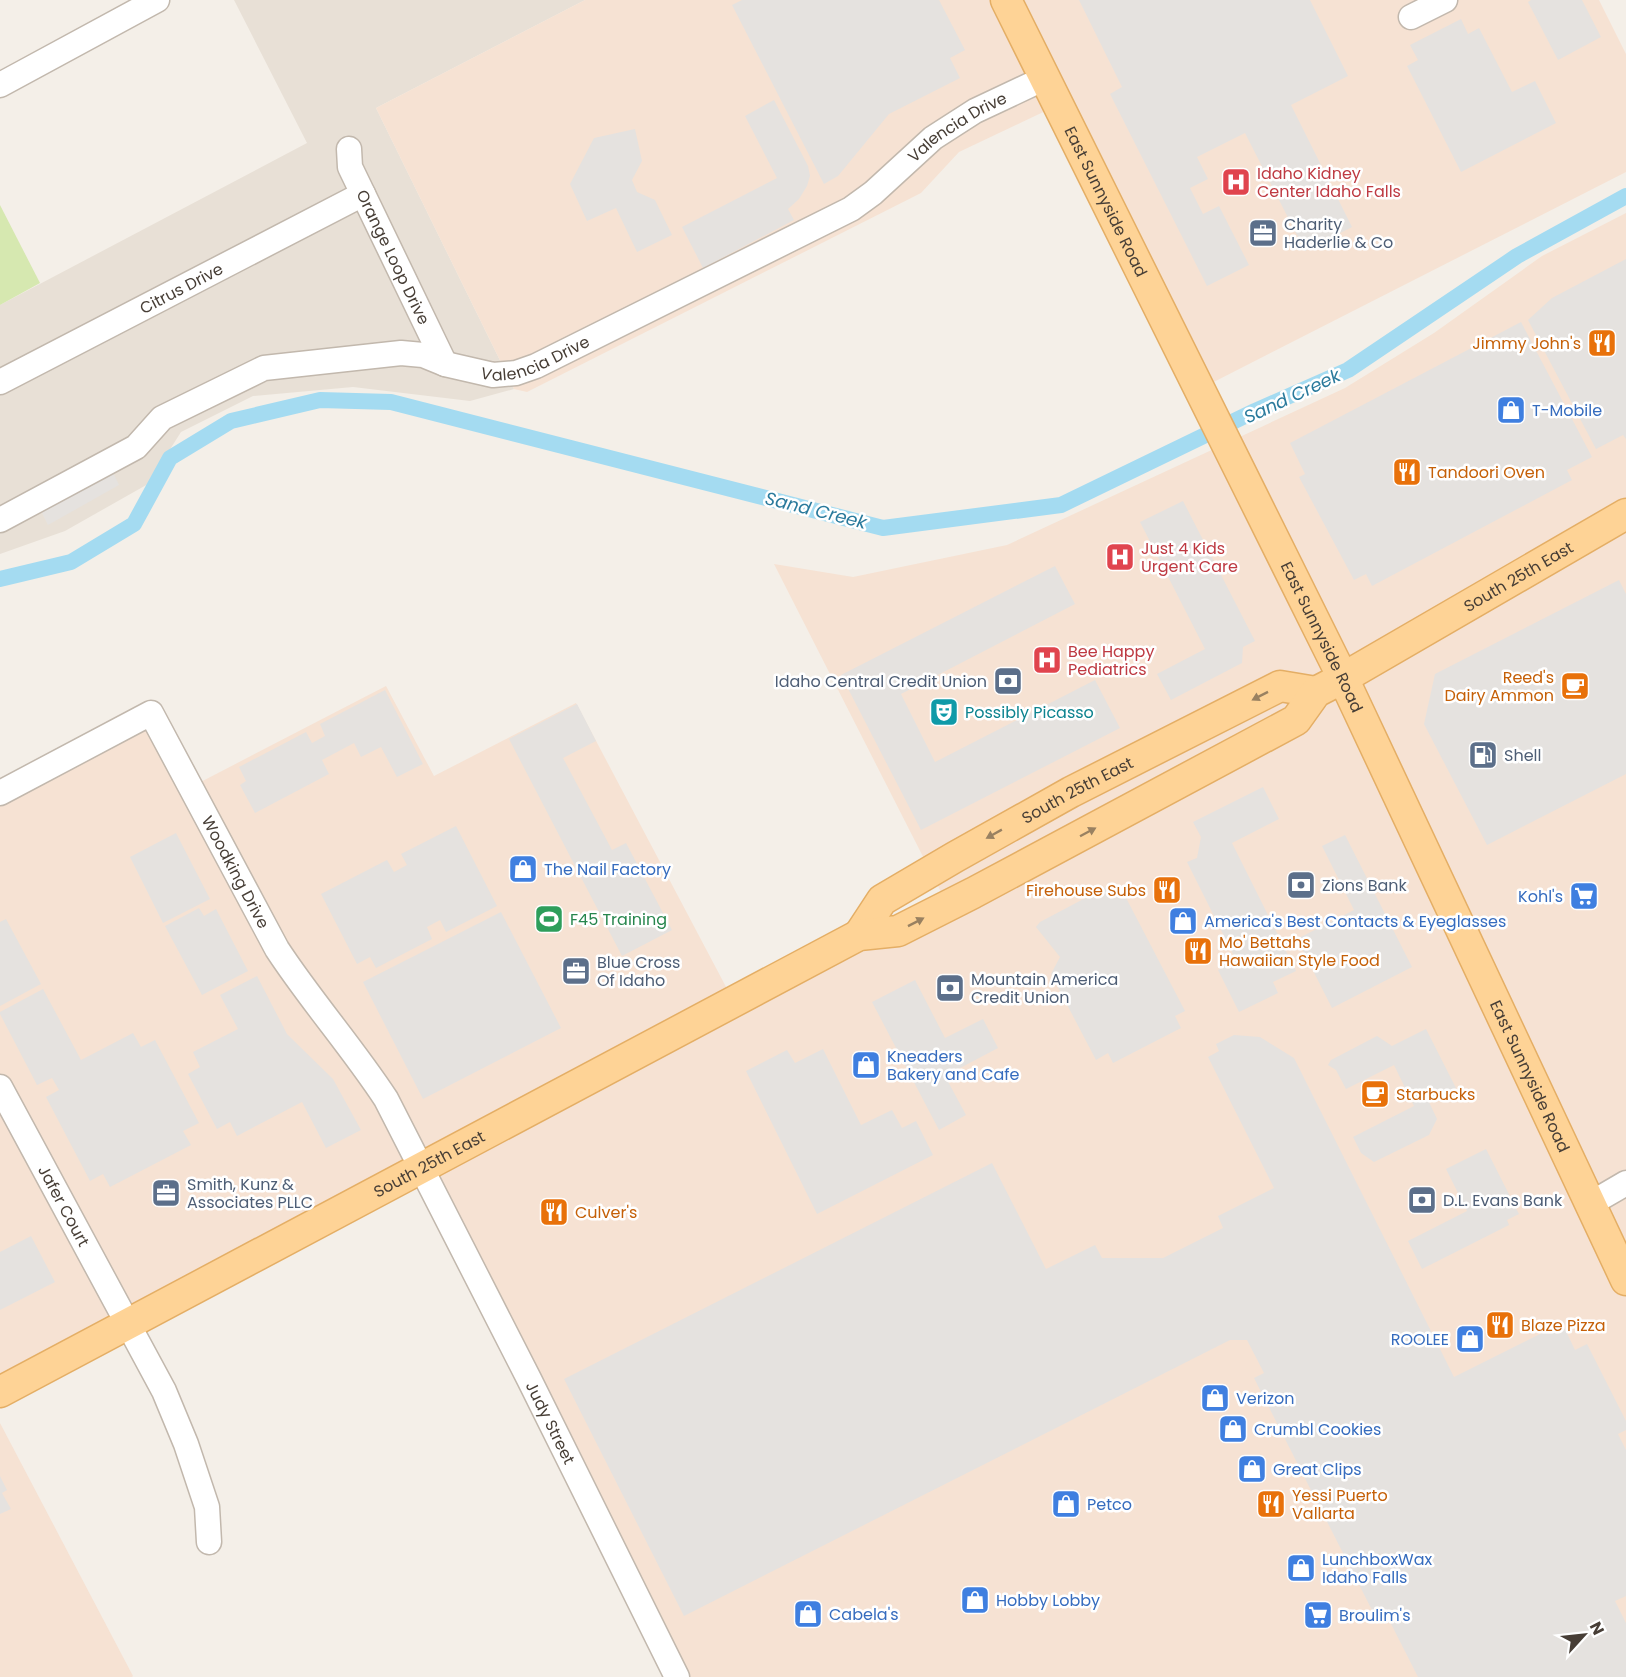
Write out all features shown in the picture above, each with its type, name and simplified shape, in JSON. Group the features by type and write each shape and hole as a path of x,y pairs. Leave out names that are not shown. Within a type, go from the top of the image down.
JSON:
{"main road":[{"name":"East Sunnyside Road","path":"1006,0 1344,678 1626,1280"},
{"name":"South 25th East","path":"0,1392 860,935 898,931 1004,877 1296,720 1316,692 1344,678 1626,514"},
{"name":"South 25th East","path":"860,935 882,900 1071,792 1280,686 1316,692"}],"street":[{"path":"0,85 157,0"},
{"path":"1411,17 1445,0"},
{"name":"Valencia Drive","path":"0,520 136,447 162,418 264,368 400,353 423,356 445,364 493,375 516,373 537,366 851,209 873,193 933,138 975,111 1044,78"},
{"name":"Orange Loop Drive","path":"349,149 350,167 445,364"},
{"name":"Citrus Drive","path":"0,382 363,194"},
{"name":"Woodking Drive","path":"0,793 152,713 278,949 386,1099 421,1168"},
{"name":"Jafer Court","path":"0,1087 126,1325 164,1391 186,1444 207,1507 209,1542"},
{"name":"Judy Street","path":"421,1168 677,1677"},
{"path":"1590,1204 1626,1183"}],"shaded area":[{"path":"234,0 585,0 376,108 514,389 470,401 353,387 253,396 181,432 148,484 65,531 0,554 0,305 307,143"},
{"path":"585,0 1599,0 1626,54 1626,172 1200,389 1058,105 959,152 921,193 527,392 514,389 376,108"},
{"path":"742,0 939,0 965,50 950,58 960,78 889,114 838,176 824,184 732,5"},
{"path":"1079,0 1310,0 1348,76 1291,105 1352,227 1305,251 1245,133 1197,157 1208,179 1190,188 1203,214 1219,206 1249,265 1207,286 1110,94 1122,87"},
{"path":"1531,0 1582,0 1601,37 1558,60 1528,2"},
{"path":"1461,19 1468,34 1479,28 1512,92 1535,81 1556,123 1461,172 1407,66 1418,60 1410,45"},
{"path":"774,100 808,166 810,176 799,199 788,209 794,220 703,268 682,227 777,178 745,116"},
{"path":"635,129 642,161 632,180 637,192 655,200 672,235 637,252 616,208 587,221 570,184 594,138"},
{"path":"1626,213 1626,1677 677,1677 421,1169 0,1392 0,793 151,713 191,787 386,686 434,776 576,703 734,1002 941,892 774,564 853,577 1007,545 1345,388 1434,333 1542,256"},
{"path":"1626,259 1626,439 1623,435 1596,449 1528,320 1552,298"},
{"path":"1521,322 1592,457 1567,470 1572,480 1372,586 1366,574 1354,580 1299,477 1305,474 1290,443"},
{"path":"108,462 119,485 48,525 36,501"},
{"path":"1183,501 1255,641 1243,647 1242,663 1171,700 1157,674 1205,649 1140,522"},
{"path":"1055,566 1075,604 901,694 935,762 1095,680 1120,728 921,830 841,675"},
{"path":"1619,580 1626,594 1626,774 1487,845 1424,724 1435,674"},
{"path":"385,690 423,764 397,777 381,747 361,757 354,743 322,760 329,774 255,813 240,785 246,781 239,767 306,732 312,743 325,736 320,724"},
{"path":"577,704 596,741 563,758 612,850 626,843 672,930 622,956 509,739"},
{"path":"1263,787 1279,819 1232,843 1296,971 1273,982 1278,993 1239,1012 1218,970 1236,960 1187,862 1197,858 1201,837 1193,822"},
{"path":"456,826 497,906 446,932 440,920 427,927 432,939 376,968 370,957 357,964 321,894 387,860 394,872 407,865 401,854"},
{"path":"176,833 210,899 163,923 130,857"},
{"path":"1345,835 1412,967 1332,1008 1297,939 1354,910 1322,846"},
{"path":"1110,885 1124,894 1185,1011 1175,1016 1181,1028 1113,1063 1108,1053 1096,1060 1051,974 1060,957 1036,927 1040,922"},
{"path":"199,908 204,916 216,909 248,971 202,995 165,926"},
{"path":"501,912 561,1028 423,1099 363,982"},
{"path":"6,919 41,984 0,1006 0,922"},
{"path":"257,976 287,1034 333,1079 361,1130 326,1148 302,1102 237,1136 230,1122 217,1129 188,1074 200,1067 193,1052 238,1029 220,995"},
{"path":"915,980 945,1038 983,1019 998,1048 945,1076 966,1115 939,1130 872,1002"},
{"path":"43,989 81,1060 133,1033 141,1047 155,1040 199,1123 183,1131 191,1145 110,1187 103,1174 90,1181 46,1097 59,1090 52,1078 37,1085 0,1014"},
{"path":"1426,1029 1456,1088 1429,1102 1437,1119 1429,1135 1374,1162 1361,1153 1353,1137 1414,1106 1394,1065 1346,1089 1336,1070 1328,1065 1331,1060 1377,1036 1392,1046"},
{"path":"1234,1035 1260,1037 1294,1058 1454,1377 1562,1323 1575,1350 1587,1344 1626,1421 1626,1430 1618,1434 1626,1450 1626,1596 1615,1601 1626,1623 1626,1677 1418,1677 1385,1612 1375,1616 1254,1378 1264,1373 1247,1340 1230,1340 684,1616 564,1379 992,1163 1046,1269 1095,1245 1102,1258 1163,1258 1223,1228 1218,1216 1274,1188 1208,1057 1219,1051 1216,1044"},
{"path":"823,1049 861,1125 892,1110 902,1128 916,1121 933,1155 817,1214 746,1071 787,1050 795,1063"},
{"path":"1486,1149 1519,1214 1507,1220 1509,1225 1422,1269 1408,1241 1467,1211 1446,1169"},
{"path":"31,1236 55,1282 0,1310 0,1252"},
{"path":"0,1423 133,1676 132,1677 0,1677"},
{"path":"0,1476 7,1490 2,1493 11,1509 0,1514"}],"green space":[{"path":"0,205 40,283 0,305"}],"waterway":[{"name":"Sand Creek","path":"0,579 71,562 134,524 170,458 231,421 320,400 391,402 883,528 1061,505 1255,411 1348,370 1517,256 1626,196"}],"place":[{"name":"Idaho Kidney Center Idaho Falls","path":"1236,182"},
{"name":"Charity Haderlie & Co","path":"1263,233"},
{"name":"Jimmy John's","path":"1602,343"},
{"name":"T-Mobile","path":"1511,410"},
{"name":"Tandoori Oven","path":"1407,472"},
{"name":"Just 4 Kids Urgent Care","path":"1120,557"},
{"name":"Bee Happy Pediatrics","path":"1047,660"},
{"name":"Idaho Central Credit Union","path":"1008,681"},
{"name":"Reed's Dairy Ammon","path":"1575,686"},
{"name":"Possibly Picasso","path":"944,712"},
{"name":"Shell","path":"1483,755"},
{"name":"The Nail Factory","path":"523,869"},
{"name":"Zions Bank","path":"1301,885"},
{"name":"Firehouse Subs","path":"1167,890"},
{"name":"Kohl's","path":"1584,896"},
{"name":"F45 Training","path":"549,919"},
{"name":"America's Best Contacts & Eyeglasses","path":"1183,921"},
{"name":"Mo' Bettahs Hawaiian Style Food","path":"1198,951"},
{"name":"Blue Cross Of Idaho","path":"576,971"},
{"name":"Mountain America Credit Union","path":"950,988"},
{"name":"Kneaders Bakery and Cafe","path":"866,1065"},
{"name":"Starbucks","path":"1375,1094"},
{"name":"Smith, Kunz & Associates PLLC","path":"166,1193"},
{"name":"D.L. Evans Bank","path":"1422,1200"},
{"name":"Culver's","path":"554,1212"},
{"name":"Blaze Pizza","path":"1500,1325"},
{"name":"ROOLEE","path":"1470,1339"},
{"name":"Verizon","path":"1215,1398"},
{"name":"Crumbl Cookies","path":"1233,1429"},
{"name":"Great Clips","path":"1252,1469"},
{"name":"Petco","path":"1066,1504"},
{"name":"Yessi Puerto Vallarta","path":"1271,1504"},
{"name":"LunchboxWax Idaho Falls","path":"1301,1568"},
{"name":"Hobby Lobby","path":"975,1600"},
{"name":"Cabela's","path":"808,1614"},
{"name":"Broulim's","path":"1318,1615"}]}
